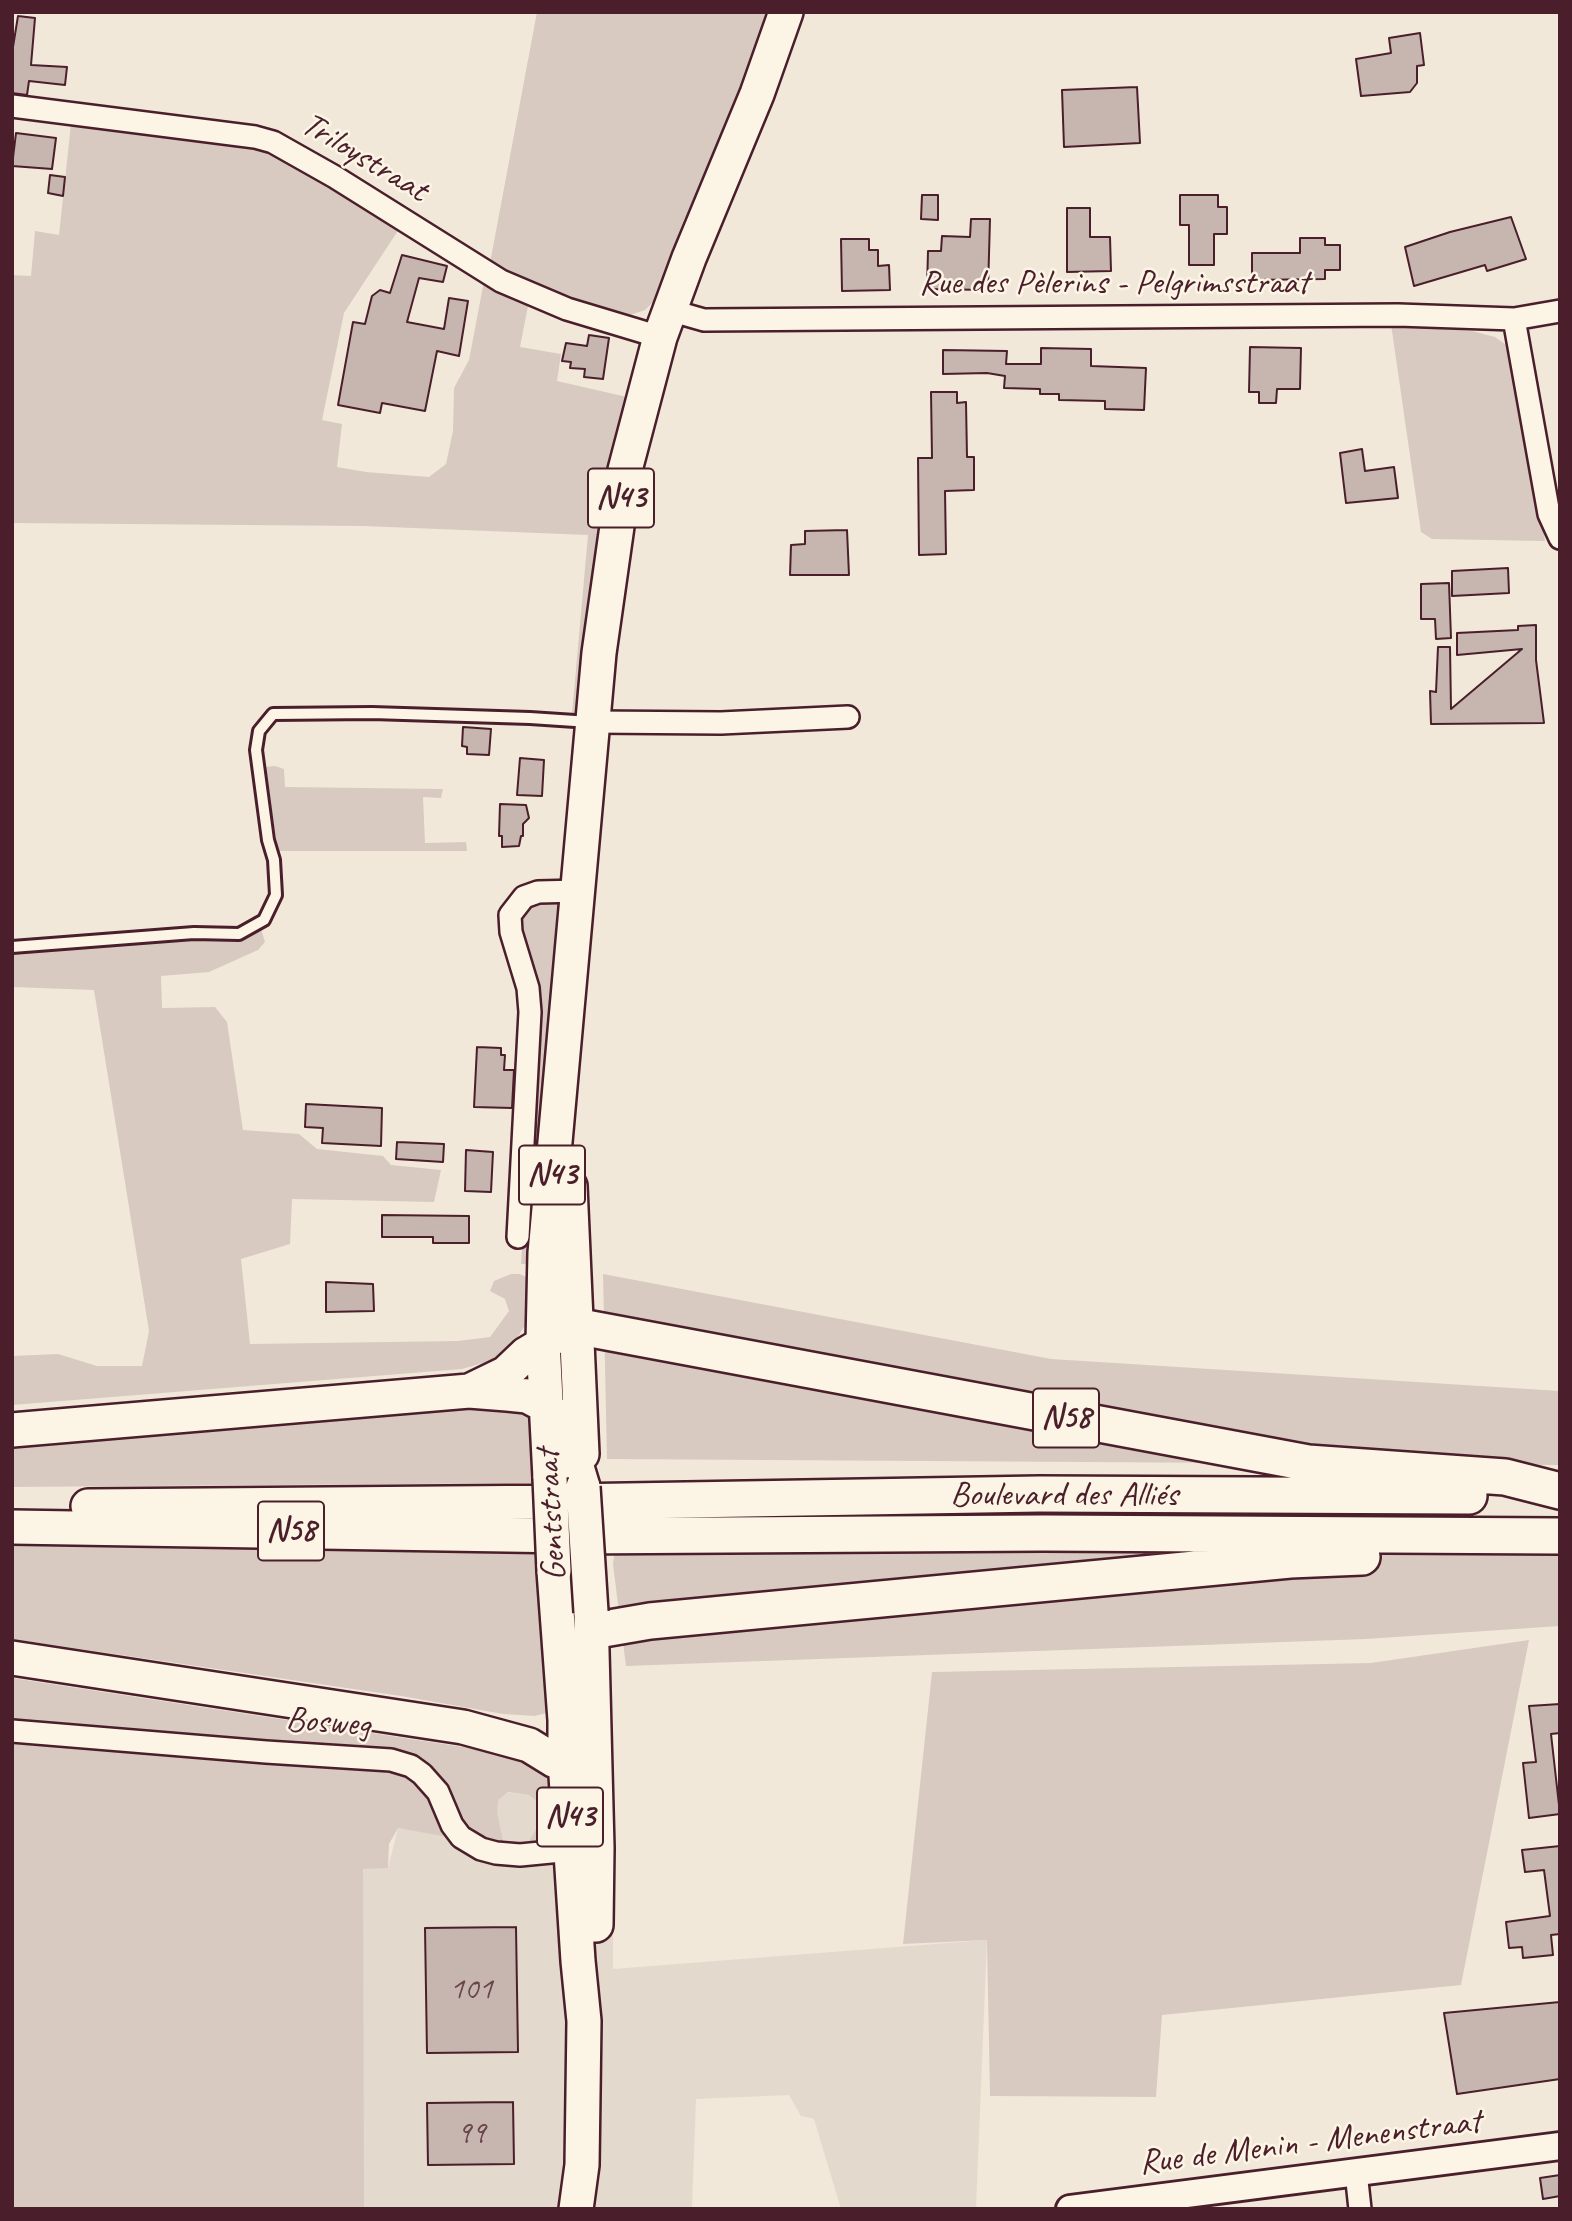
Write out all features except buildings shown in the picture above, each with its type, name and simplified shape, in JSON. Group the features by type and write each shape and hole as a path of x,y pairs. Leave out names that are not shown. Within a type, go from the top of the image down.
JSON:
{"highway":[{"name":"N58","path":"575,1326 1308,1463 1505,1477 1560,1494"},
{"name":"Boulevard des Alliés","path":"573,1508 1040,1494 1560,1494"},
{"name":"Boulevard des Alliés","path":"573,1508 1057,1533 1553,1536"},
{"name":"N58","path":"579,1616 650,1621 1290,1560 1434,1553 1553,1536"}],"main road":[{"name":"N43","path":"576,2209 582,2165 584,2021 594,1975 585,1849 592,1685 579,1616 573,1508 560,1422 575,1326 569,1148 569,1009 599,653 625,470 665,323 693,246 757,94 786,12"},
{"name":"Gentstraat","path":"569,1009 545,1253 542,1342 560,1422 554,1571 579,1616 565,1720 565,1760 585,1849"},
{"path":"469,1391 506,1373 542,1342 575,1326"},
{"path":"12,1430 469,1391 527,1396 560,1422"},
{"name":"N58","path":"12,1507 573,1508"},
{"name":"N58","path":"12,1527 573,1508"},
{"path":"12,1658 463,1727 529,1745 555,1761 565,1760"},
{"path":"463,1727 538,1728 565,1720 580,1706 592,1685"},
{"name":"N43","path":"582,2165 590,2209"}],"street":[{"name":"Triloystraat","path":"12,106 256,137 274,142 501,281 567,309 665,323"},
{"name":"Rue des Pèlerins - Pelgrimsstraat","path":"665,323 704,320 1386,315 1514,319 1560,311"},
{"path":"1514,319 1549,514 1560,538"},
{"path":"593,722 721,723 848,717"},
{"path":"518,1237 530,1012 528,988 511,932 510,915 515,905 524,897 538,892 579,891"},
{"name":"Bosweg","path":"12,1731 391,1760 411,1766 422,1774 438,1792 452,1825 461,1837 471,1844 496,1853 520,1855 585,1849"},
{"name":"Rue de Menin - Menenstraat","path":"1070,2209 1560,2146"},
{"path":"1356,2172 1360,2209"}],"lane":[{"path":"12,947 194,933 239,934 264,920 276,895 274,860 268,840 256,750 259,731 273,714 372,713 593,722"}],"shaded area":[{"path":"537,12 768,12 740,97 683,222 654,301 645,310 630,315 610,313 535,285 490,263"},
{"path":"71,124 249,146 274,154 401,226 344,313 322,420 342,424 337,467 429,477 446,464 453,431 454,388 469,360 484,281 529,301 520,347 561,354 557,381 627,397 578,714 572,714 588,535 363,526 12,523 12,275 31,276 35,231 59,235"},
{"path":"1391,324 1472,331 1495,337 1505,344 1513,359 1545,541 1432,539 1421,532"},
{"path":"265,767 284,769 285,787 443,789 441,798 423,797 425,843 466,842 467,851 278,851"},
{"path":"556,897 562,903 533,1264 521,1264 535,1049 516,930 523,904"},
{"path":"261,929 265,942 258,950 209,972 161,976 162,1008 215,1007 227,1022 243,1130 299,1134 317,1149 383,1156 391,1165 441,1170 434,1202 292,1199 290,1244 241,1259 250,1344 458,1341 490,1337 509,1311 505,1299 490,1291 494,1281 511,1274 520,1274 530,1279 528,1321 511,1347 500,1358 462,1369 12,1405 12,1356 58,1354 97,1366 142,1366 149,1331 94,990 12,987 12,952 177,941 238,941"},
{"path":"603,1274 1051,1359 1560,1391 1560,1465 607,1459"},
{"path":"476,1401 525,1405 536,1421 539,1483 12,1487 12,1442"},
{"path":"1043,1533 1560,1556 1560,1626 1366,1639 626,1666 613,1565 616,1537"},
{"path":"12,1545 542,1554 551,1698 546,1713 535,1716 503,1714 401,1696 12,1639"},
{"path":"1529,1640 1461,1985 1162,2015 1156,2097 990,2096 987,1940 903,1944 932,1672 1371,1663"},
{"path":"12,1678 509,1754 531,1762 553,1784 556,1836 542,1844 528,1843 540,1823 536,1800 529,1795 508,1792 498,1800 497,1813 504,1845 471,1836 424,1765 12,1723"},
{"path":"12,1741 394,1771 410,1779 425,1793 448,1837 398,1828 389,1844 388,1868 363,1869 364,2209 12,2209"},
{"path":"442,1784 613,1806 613,1969 987,1940 976,2209 841,2209 814,2119 801,2116 789,2095 696,2099 692,2209 363,2209 359,1865 388,1868 398,1828 448,1836"}]}
